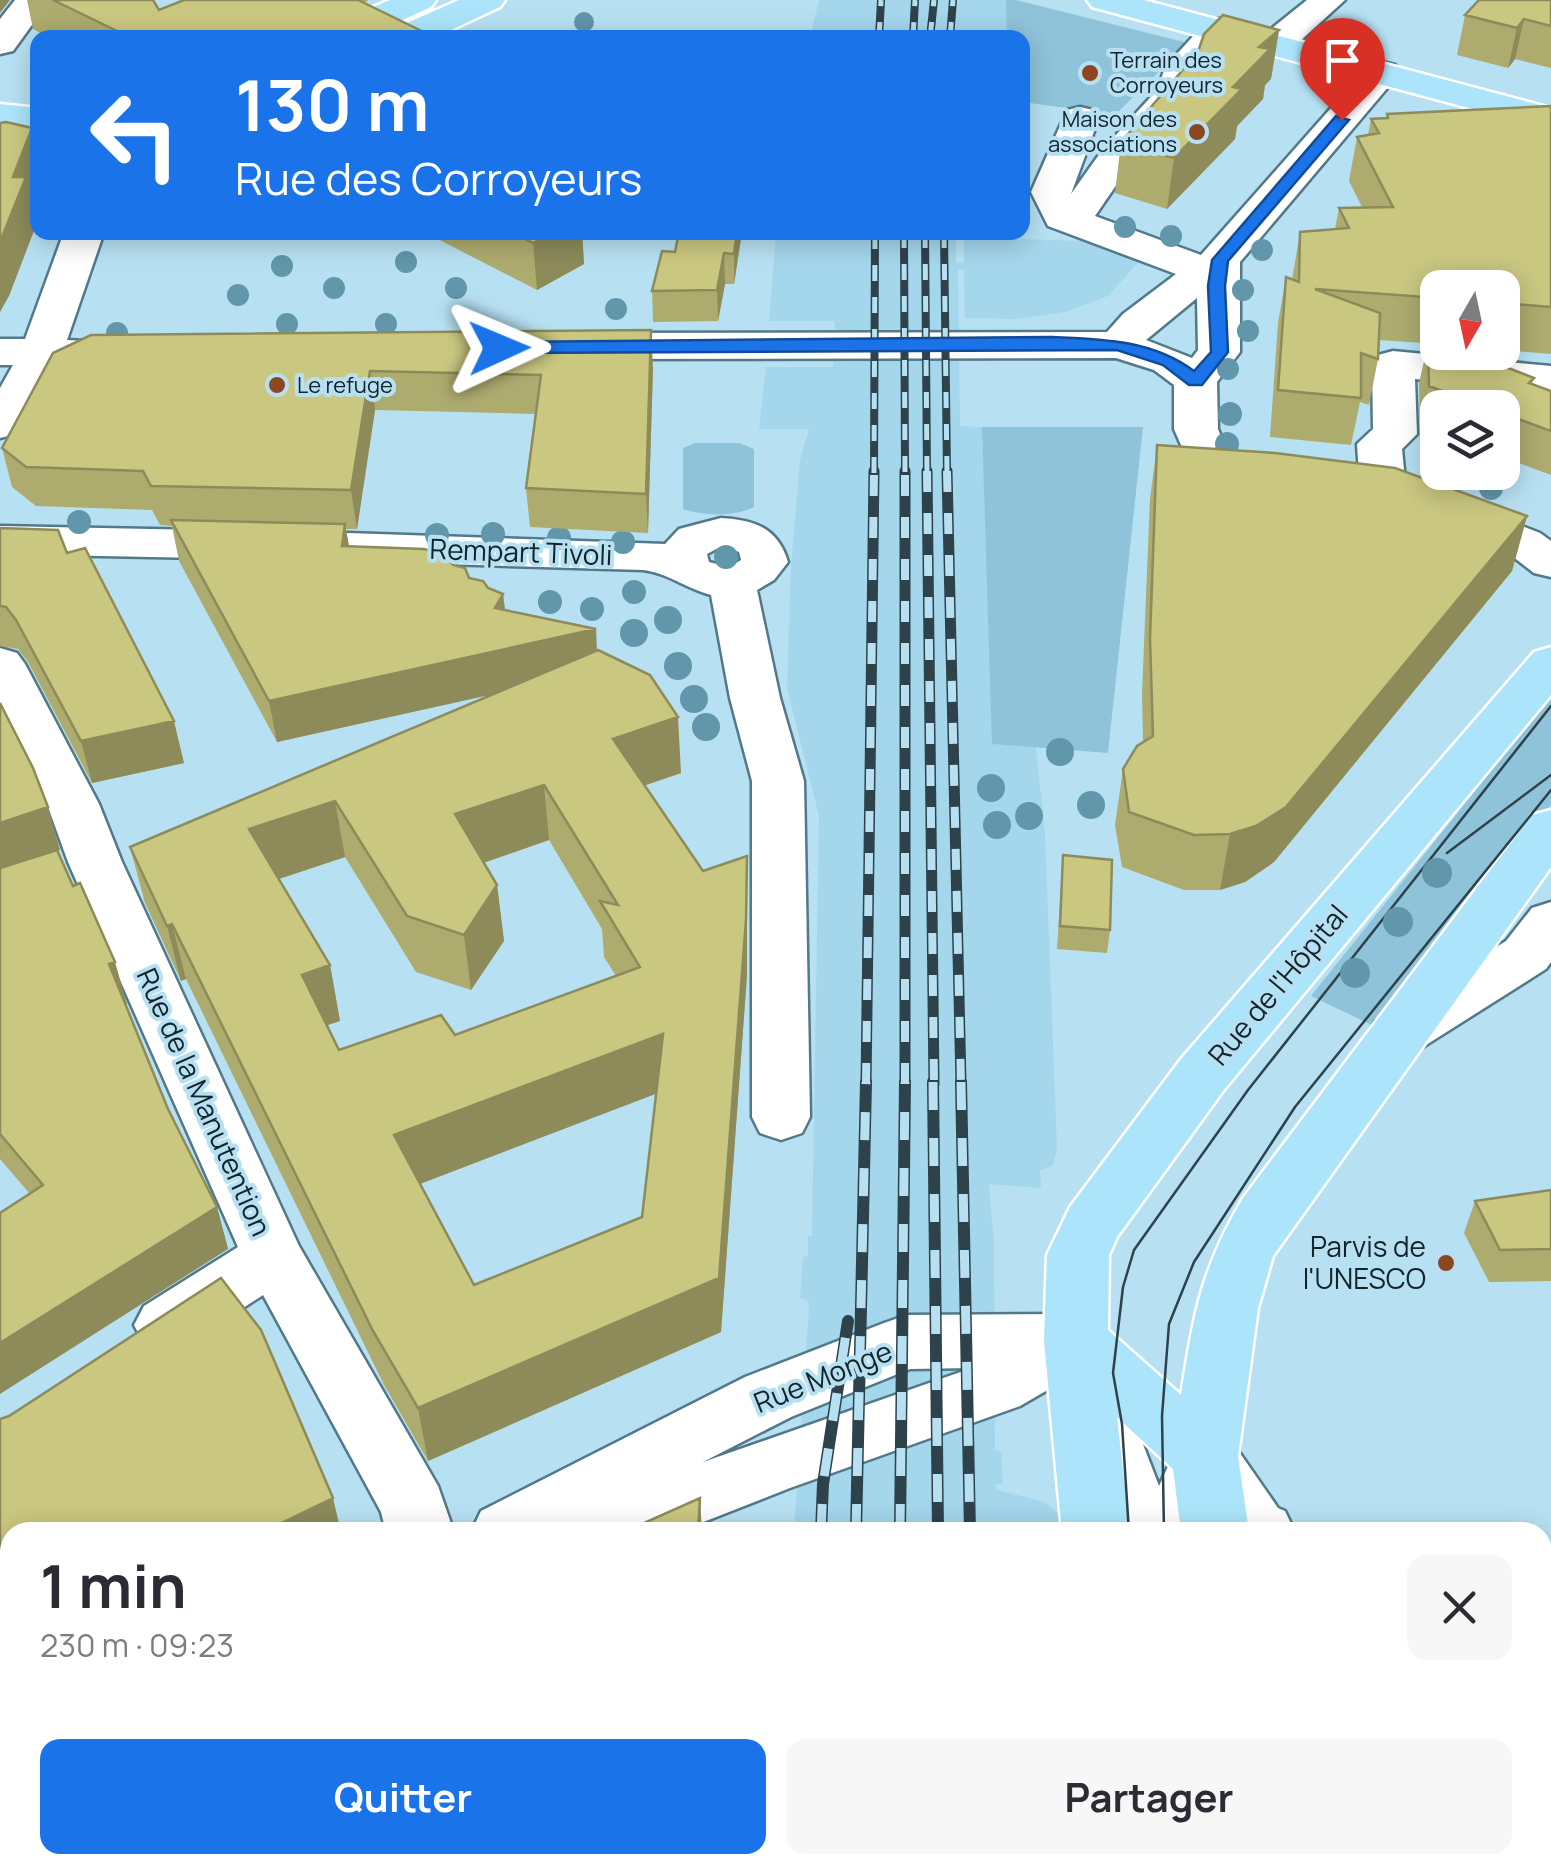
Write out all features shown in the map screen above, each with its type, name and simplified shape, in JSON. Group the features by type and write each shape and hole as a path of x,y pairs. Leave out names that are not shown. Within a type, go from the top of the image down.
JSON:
{"main road":[{"path":"350,30 419,0"},
{"path":"422,30 488,0"},
{"path":"1104,0 1219,30 1280,38 1551,99"},
{"path":"1162,0 1382,73 1551,120"},
{"name":"Rue de l'Hôpital","path":"1095,1522 1076,1340 1078,1255 1092,1224 1202,1075 1551,663"},
{"path":"1213,1522 1205,1456 1226,1308 1243,1253 1265,1215 1551,828"},
{"path":"1076,1340 1205,1456"}],"street":[{"path":"5,37 33,0"},
{"path":"1280,38 1328,0"},
{"path":"1071,222 1116,157 1176,91 1178,76 1219,30"},
{"path":"1118,345 1138,324 1213,266 1382,73"},
{"path":"1080,118 1050,192 1062,218 1213,266"},
{"path":"0,425 20,353 87,241"},
{"path":"1213,266 1220,352 1195,381 1196,429 1212,486 1379,504 1483,523 1551,563"},
{"path":"553,328 1118,345 1169,362 1195,381"},
{"path":"20,353 172,352"},
{"path":"1379,504 1379,444 1395,434 1393,364 1551,379"},
{"path":"1379,504 1454,501 1551,534"},
{"name":"Rempart Tivoli","path":"0,540 626,555 683,561 690,543 704,535 721,532 750,537 765,552 765,562 752,576 732,582 778,781 781,1117"},
{"name":"Rue de la Manutention","path":"0,664 73,804 71,869 273,1256 414,1507 418,1522"},
{"path":"1395,1036 1526,955 1551,922"},
{"path":"112,1360 273,1256"},
{"path":"627,1522 770,1466 998,1387 1076,1340 1126,1488 1128,1522"},
{"name":"Rue Monge","path":"524,1522 768,1397 908,1342 1076,1340"},
{"path":"1177,1522 1205,1456"},
{"path":"1205,1456 1249,1522"}],"shaded area":[{"path":"819,0 1008,0 1007,30 812,30"},
{"name":"Terrain des Corroyeurs","path":"1006,0 1016,0 1188,43 1115,115 1030,103 1030,30 1007,30"},
{"path":"775,240 956,240 956,263 964,263 964,240 1084,241 1142,258 1108,296 1065,312 1018,319 965,318 964,270 958,270 960,426 982,427 993,744 1036,747 1045,834 1057,1149 1053,1165 1040,1171 1041,1188 989,1184 994,1244 995,1450 1001,1452 1003,1484 996,1484 997,1490 1042,1501 1063,1522 795,1522 809,1307 808,1300 800,1298 803,1257 808,1256 808,1236 812,1236 819,816 787,688 800,460 809,429 759,429 766,367 833,367 835,321 769,321"},
{"path":"982,427 1143,427 1108,753 992,744"},
{"path":"695,443 739,443 754,449 754,507 719,514 683,509 683,448"},
{"path":"1551,696 1551,805 1380,1029 1311,996"}],"building":[{"path":"53,0 153,0 159,10 184,0 358,0 420,30 115,30"},
{"path":"1479,0 1551,0 1551,26 1524,19 1517,28 1465,15"},
{"path":"1223,15 1279,30 1259,47 1270,49 1233,87 1242,89 1174,158 1121,142 1198,52 1204,34"},
{"path":"1551,106 1551,307 1520,304 1520,270 1420,270 1420,297 1315,289 1380,313 1378,359 1361,353 1361,398 1278,390 1286,277 1299,282 1300,232 1349,228 1339,208 1393,207 1357,137 1379,133 1371,119 1388,118 1387,114"},
{"path":"0,123 30,128 30,133 13,177 26,177 0,242"},
{"path":"677,240 736,240 734,254 724,253 717,290 652,291 662,251 675,252"},
{"path":"651,330 646,494 526,488 541,375 370,371 351,490 151,486 143,471 26,467 2,448 53,353 91,335"},
{"path":"1429,370 1513,370 1534,378 1529,383 1551,391 1551,431 1520,420 1520,390 1440,390 1429,386"},
{"path":"1157,445 1275,453 1395,468 1420,477 1420,490 1456,490 1527,516 1286,807 1256,826 1230,834 1194,835 1129,812 1123,769 1137,746 1153,736 1150,638"},
{"path":"171,520 345,524 342,546 424,549 443,554 453,565 465,568 469,578 483,581 488,588 503,594 495,608 596,629 269,701"},
{"path":"0,528 58,530 67,553 85,548 174,721 81,741 16,620 6,607 0,606"},
{"path":"598,650 650,675 678,717 613,739 703,871 747,856 746,920 719,1278 418,1408 373,1331 130,847","holes":["544,785 618,905 600,901 640,967 455,1035 441,1015 339,1050 302,975 330,965 249,829 335,801 407,916 464,935 497,885 455,814","663,1034 642,1217 474,1285 394,1135"]},
{"path":"0,703 48,807 0,823"},
{"path":"57,850 73,886 80,883 115,962 109,964 168,1109 217,1207 0,1343 0,1213 43,1185 0,1134 0,868"},
{"path":"1063,855 1112,860 1110,930 1060,926"},
{"path":"1551,1190 1551,1249 1500,1250 1475,1201"},
{"path":"221,1278 261,1330 333,1498 284,1522 0,1522 0,1419"},
{"path":"700,1498 699,1522 646,1522"}],"tram line":[{"path":"1128,1522 1122,1424 1113,1373 1123,1287 1134,1250 1248,1090 1551,706"},
{"path":"1447,853 1551,775"},
{"path":"1164,1522 1162,1416 1169,1324 1194,1262 1295,1107 1551,790"}],"railway":[{"path":"879,30 881,0"},
{"path":"913,30 915,0"},
{"path":"931,30 934,0"},
{"path":"951,30 953,0"},
{"path":"874,473 875,240"},
{"path":"904,240 905,473"},
{"path":"925,240 927,473"},
{"path":"944,240 947,473"},
{"path":"866,1084 874,471"},
{"path":"927,471 934,1084"},
{"path":"947,471 961,1084"},
{"path":"905,473 905,1082"},
{"path":"856,1522 866,1082"},
{"path":"900,1522 905,1082"},
{"path":"933,1082 938,1522"},
{"path":"961,1082 970,1522"},
{"path":"821,1522 823,1484 848,1321"}],"place":[{"name":"Terrain des Corroyeurs","path":"1090,73"},
{"name":"Maison des associations","path":"1197,132"},
{"name":"Le refuge","path":"277,385"},
{"name":"Parvis de l'UNESCO","path":"1446,1263"}],"route":[{"path":"499,348 1052,342 1118,345 1169,362 1195,381 1220,352 1216,286 1220,260 1342,120"}]}
